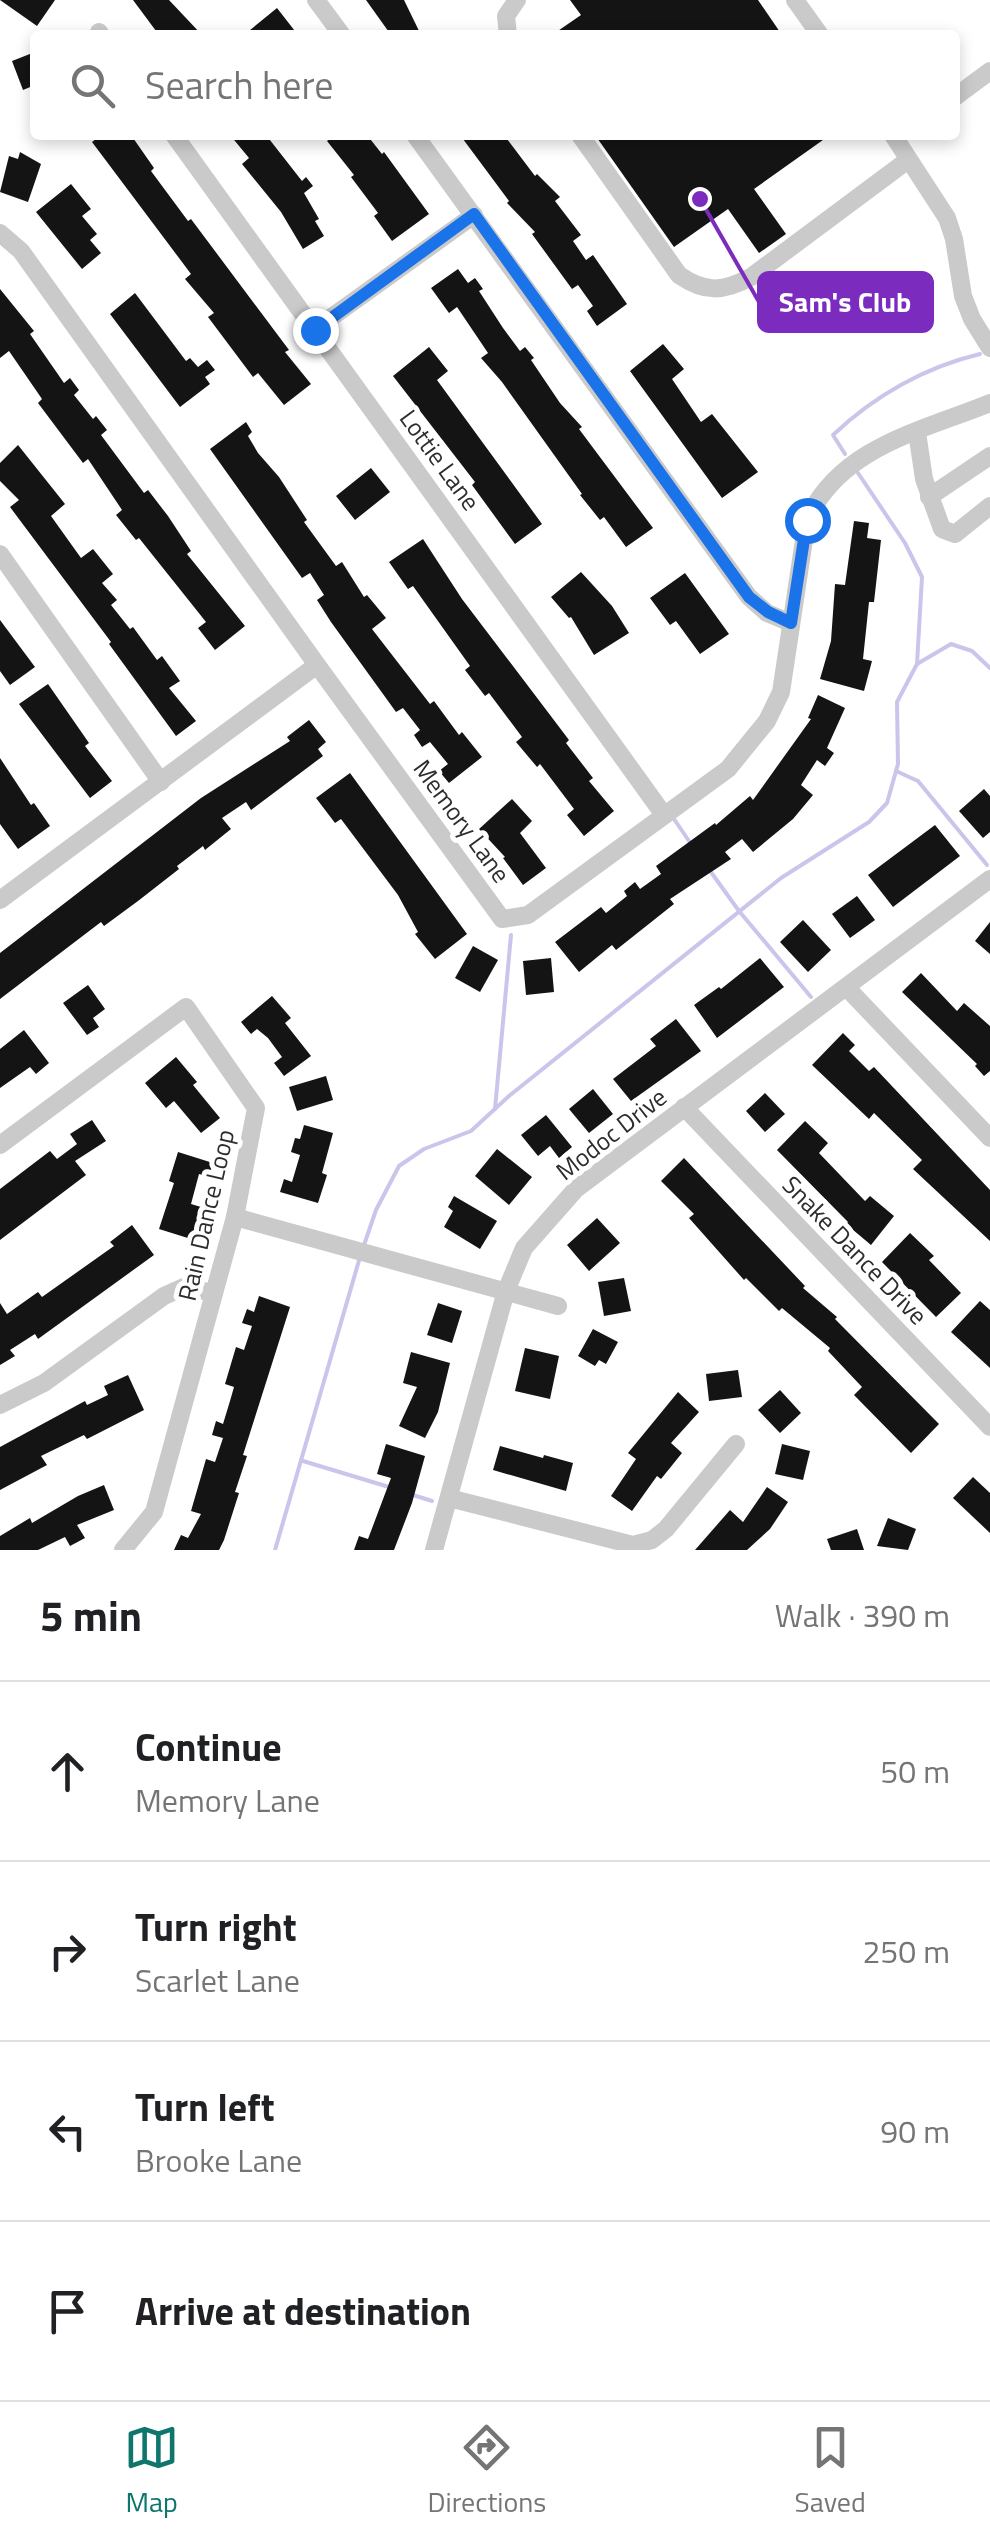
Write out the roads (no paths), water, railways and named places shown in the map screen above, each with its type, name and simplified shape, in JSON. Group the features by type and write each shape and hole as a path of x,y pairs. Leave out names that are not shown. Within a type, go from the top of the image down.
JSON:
{"street":[{"path":"316,0 338,30"},
{"path":"507,30 506,16 517,0"},
{"path":"795,0 816,30"},
{"path":"960,93 990,71"},
{"name":"Lottie Lane","path":"178,140 664,815"},
{"path":"420,140 749,597 791,623"},
{"path":"584,140 679,275 697,287 713,290 732,288 751,277 908,160"},
{"path":"898,140 947,218 963,296 990,348"},
{"path":"315,330 474,214"},
{"name":"Memory Lane","path":"0,233 21,251 502,919 528,915 728,770 767,721 781,692 807,520 818,495 864,454 990,402"},
{"path":"917,432 929,498 942,528 955,534 990,506"},
{"path":"929,498 990,456"},
{"path":"0,554 161,782"},
{"path":"1,897 317,665"},
{"name":"Modoc Drive","path":"434,1550 506,1291 524,1248 576,1189 990,880"},
{"path":"847,988 990,1138"},
{"name":"Rain Dance Loop","path":"0,1145 186,1006 256,1108 236,1217 154,1512 123,1550"},
{"name":"Snake Dance Drive","path":"684,1107 990,1427"},
{"path":"236,1217 558,1306"},
{"path":"0,1405 44,1384 164,1296 184,1288 214,1293"},
{"path":"448,1498 633,1544 652,1540 666,1529 736,1444"}],"waterway":[{"path":"845,454 833,435 866,408 920,375 980,354"},
{"path":"363,1248 376,1210 399,1166 424,1149 471,1131 509,1096 781,878 869,822 887,803 898,764 897,702 917,664 922,577 905,543 858,473"},
{"path":"917,664 951,644 972,651 990,668"},
{"path":"896,771 918,781 987,865"},
{"path":"674,819 691,844"},
{"path":"708,868 811,997"},
{"path":"495,1109 511,935"},
{"path":"275,1550 360,1257"},
{"path":"303,1461 389,1487"},
{"path":"413,1495 432,1501"}],"place":[{"name":"Sam's Club","path":"700,199"}]}
